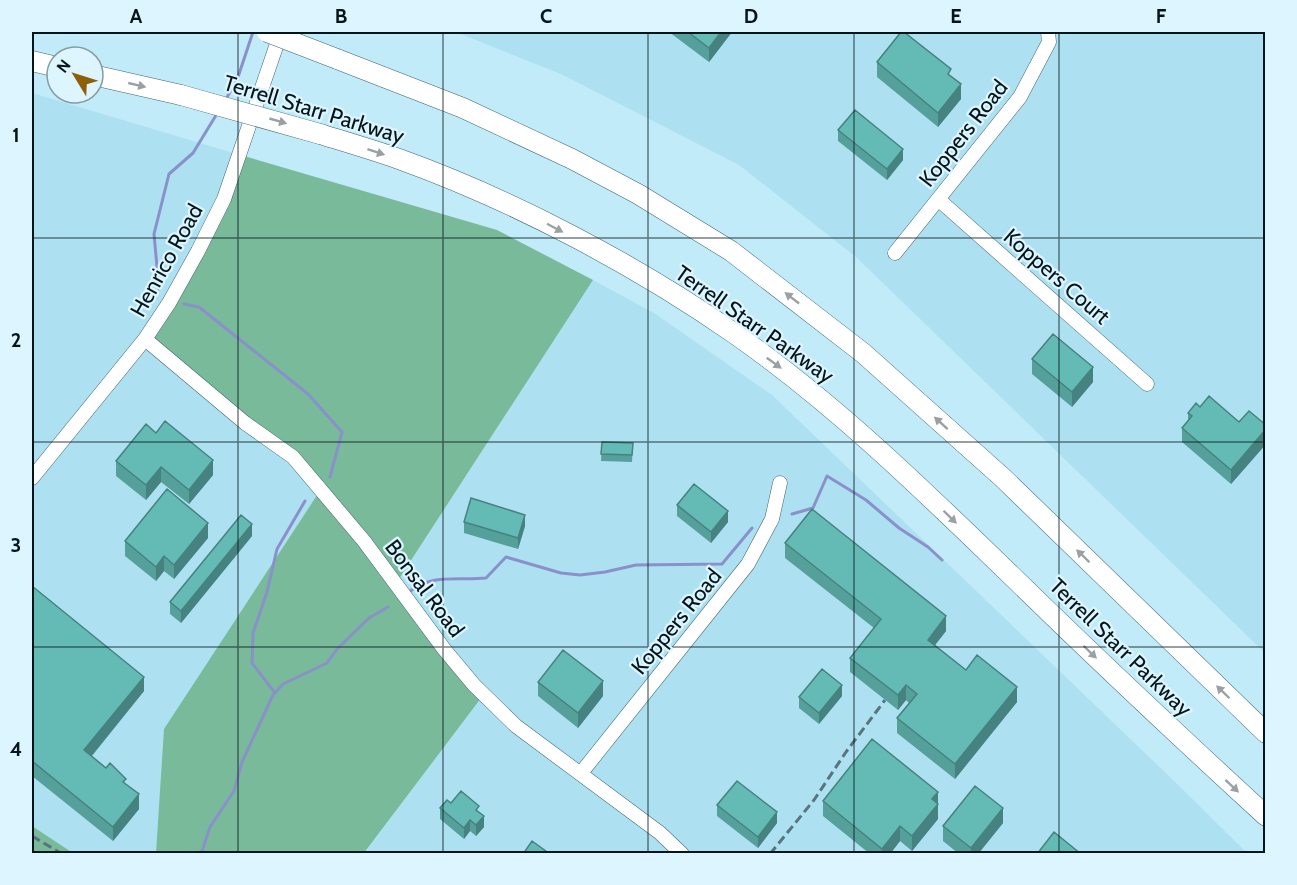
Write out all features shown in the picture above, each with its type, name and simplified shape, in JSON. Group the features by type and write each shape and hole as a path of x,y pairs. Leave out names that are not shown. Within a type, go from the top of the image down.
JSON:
{"highway":[{"name":"Terrell Starr Parkway","path":"267,32 463,108 572,159 638,194 731,251 863,353 1003,478 1266,732"},
{"name":"Terrell Starr Parkway","path":"105,78 181,95 400,159 535,218 666,290 735,334 786,372 887,456 1090,653 1266,816"}],"street":[{"name":"Henrico Road","path":"32,478 145,339 170,303 224,199 281,32"},
{"name":"Koppers Road","path":"895,253 1020,97 1049,42 1048,32"},
{"name":"Koppers Court","path":"938,199 1147,384"},
{"name":"Bonsal Road","path":"145,339 245,423 292,457 364,541 444,649 474,685 516,726 660,833 682,854"},
{"name":"Koppers Road","path":"581,773 748,564 771,519 780,483"}],"shaded area":[{"path":"456,32 1265,32 1265,653 856,257 739,165 563,75"},
{"path":"32,93 45,97 45,105 72,105 237,154 195,263 147,336 325,483 165,729 156,853 73,853 32,826"},
{"path":"593,280 654,313 772,395 1247,853 364,854 480,698 395,585"}],"green space":[{"path":"237,154 497,230 593,280 395,585 481,698 364,853 156,853 164,729 325,483 147,336 195,263"},
{"path":"32,826 73,853 32,853"}],"building":[{"path":"688,32 721,32 709,48"},
{"path":"901,32 951,69 948,74 961,84 938,113 877,62"},
{"path":"855,110 903,149 887,169 838,130"},
{"path":"1053,334 1093,367 1072,392 1032,359"},
{"path":"1209,396 1239,422 1249,411 1266,425 1266,429 1231,470 1182,428 1192,416 1188,413 1196,403 1200,407"},
{"path":"165,421 213,460 189,490 161,467 146,485 116,461 146,424 156,433"},
{"path":"602,442 633,443 632,455 601,454"},
{"path":"694,484 728,511 711,532 677,505"},
{"path":"167,489 208,523 174,565 164,556 156,567 125,541"},
{"path":"471,498 525,515 518,538 464,522"},
{"path":"812,509 946,616 928,640 966,670 977,655 1017,687 955,764 897,718 917,694 906,685 898,695 850,658 881,619 785,543"},
{"path":"241,515 252,524 181,611 170,602"},
{"path":"32,586 144,677 84,750 106,768 110,763 126,779 123,782 139,794 113,827 32,761"},
{"path":"563,650 603,681 578,713 538,682"},
{"path":"822,669 842,685 819,713 799,697"},
{"path":"872,739 938,792 932,799 938,804 912,836 900,826 882,849 823,801"},
{"path":"737,781 777,812 758,837 717,805"},
{"path":"975,786 1003,808 971,848 943,826"},
{"path":"461,791 479,806 476,810 484,816 476,825 470,820 464,828 440,808 447,800 451,803"},
{"path":"1054,832 1081,854 1037,854"},
{"path":"532,841 550,854 523,854"}],"waterway":[{"path":"226,99 237,80 253,32"},
{"path":"159,289 154,234 169,174 193,153 218,112"},
{"path":"184,304 199,307 308,394 342,432 330,477"},
{"path":"792,514 813,508 827,476 866,500 942,560"},
{"path":"275,693 252,663 253,633 267,592 277,549 305,501"},
{"path":"409,592 418,586 436,580 486,578 506,557 561,573 580,575 636,565 722,564 752,528"},
{"path":"201,854 210,827 234,791 242,762 273,695 283,684 327,663 337,649 369,618 388,607"}],"railway":[{"path":"770,854 814,800 885,700"},
{"path":"32,836 62,854"}]}
